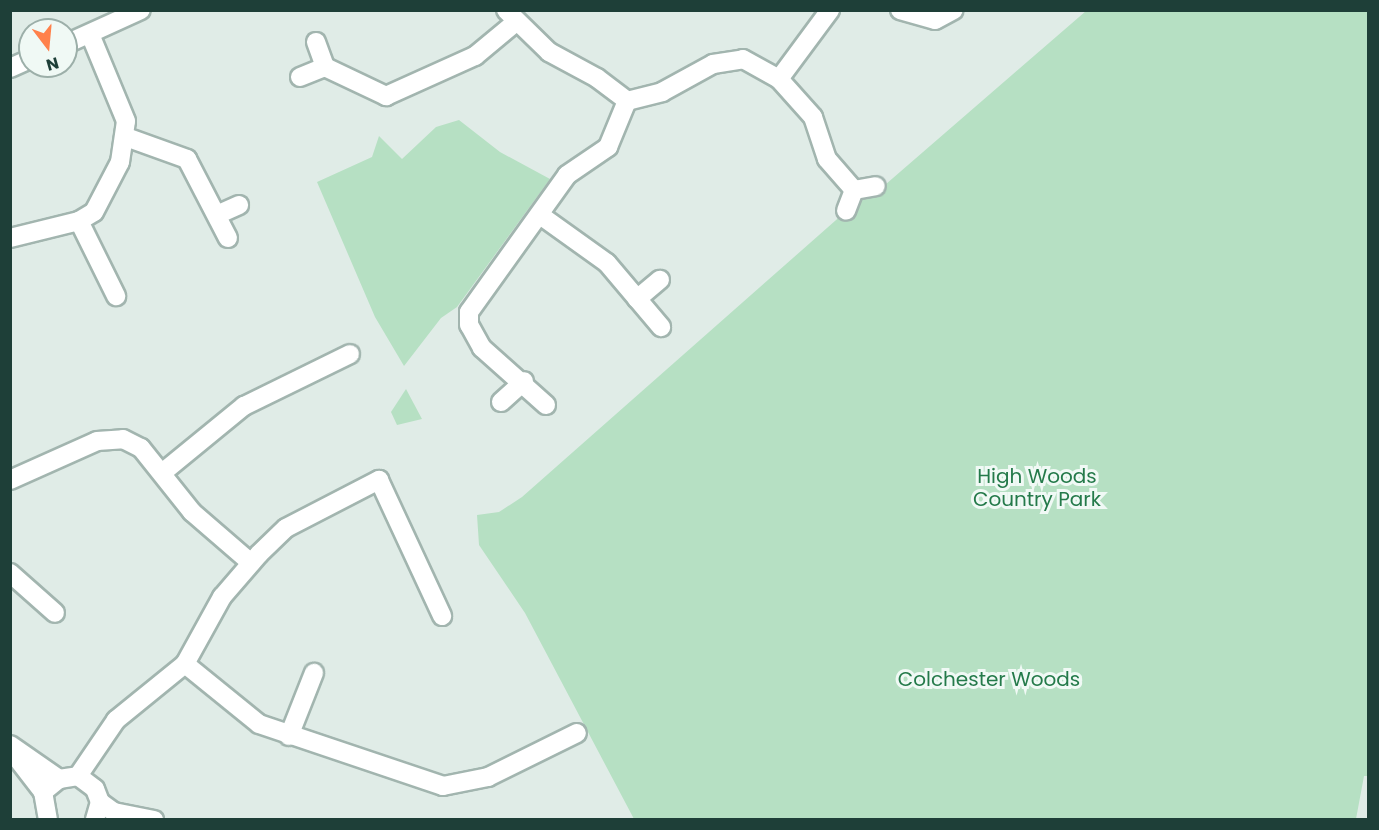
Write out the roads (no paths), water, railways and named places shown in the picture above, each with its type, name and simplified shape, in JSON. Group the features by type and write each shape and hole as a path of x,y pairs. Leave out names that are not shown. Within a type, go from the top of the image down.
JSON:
{"street":[{"path":"78,39 141,10"},
{"path":"779,79 830,10"},
{"path":"900,10 935,20 954,10"},
{"path":"300,77 325,67 346,73 371,93 401,92 417,78 475,56 511,16 549,52 597,78 627,101"},
{"path":"10,238 79,221 94,212 109,185 126,137 120,101 90,34"},
{"path":"316,42 325,67"},
{"path":"627,101 662,92 726,59 743,59 779,79 813,117 827,159 854,190"},
{"path":"546,405 524,381 474,339 469,312 567,174 608,147 627,101"},
{"path":"126,137 187,159 219,214 228,238"},
{"path":"854,190 876,186"},
{"path":"846,211 854,190"},
{"path":"219,214 239,205"},
{"path":"540,215 607,263 661,327"},
{"path":"79,221 116,296"},
{"path":"637,298 660,280"},
{"path":"162,473 244,406 350,354"},
{"path":"501,402 524,381"},
{"path":"10,480 97,441 123,439 141,447 192,513 251,563"},
{"path":"10,745 59,779 78,776 97,748 132,705 184,664 222,597 251,563 286,528 379,480 442,616"},
{"path":"10,573 55,613"},
{"path":"184,664 259,724 443,786 488,777 577,733"},
{"path":"289,736 314,673"},
{"path":"96,804 97,748"},
{"path":"10,749 41,810"},
{"path":"78,776 96,804 114,812 143,818"},
{"path":"41,810 59,779"}],"park label":[{"name":"High Woods Country Park","path":"1037,488"},
{"name":"Colchester Woods","path":"989,679"}]}
